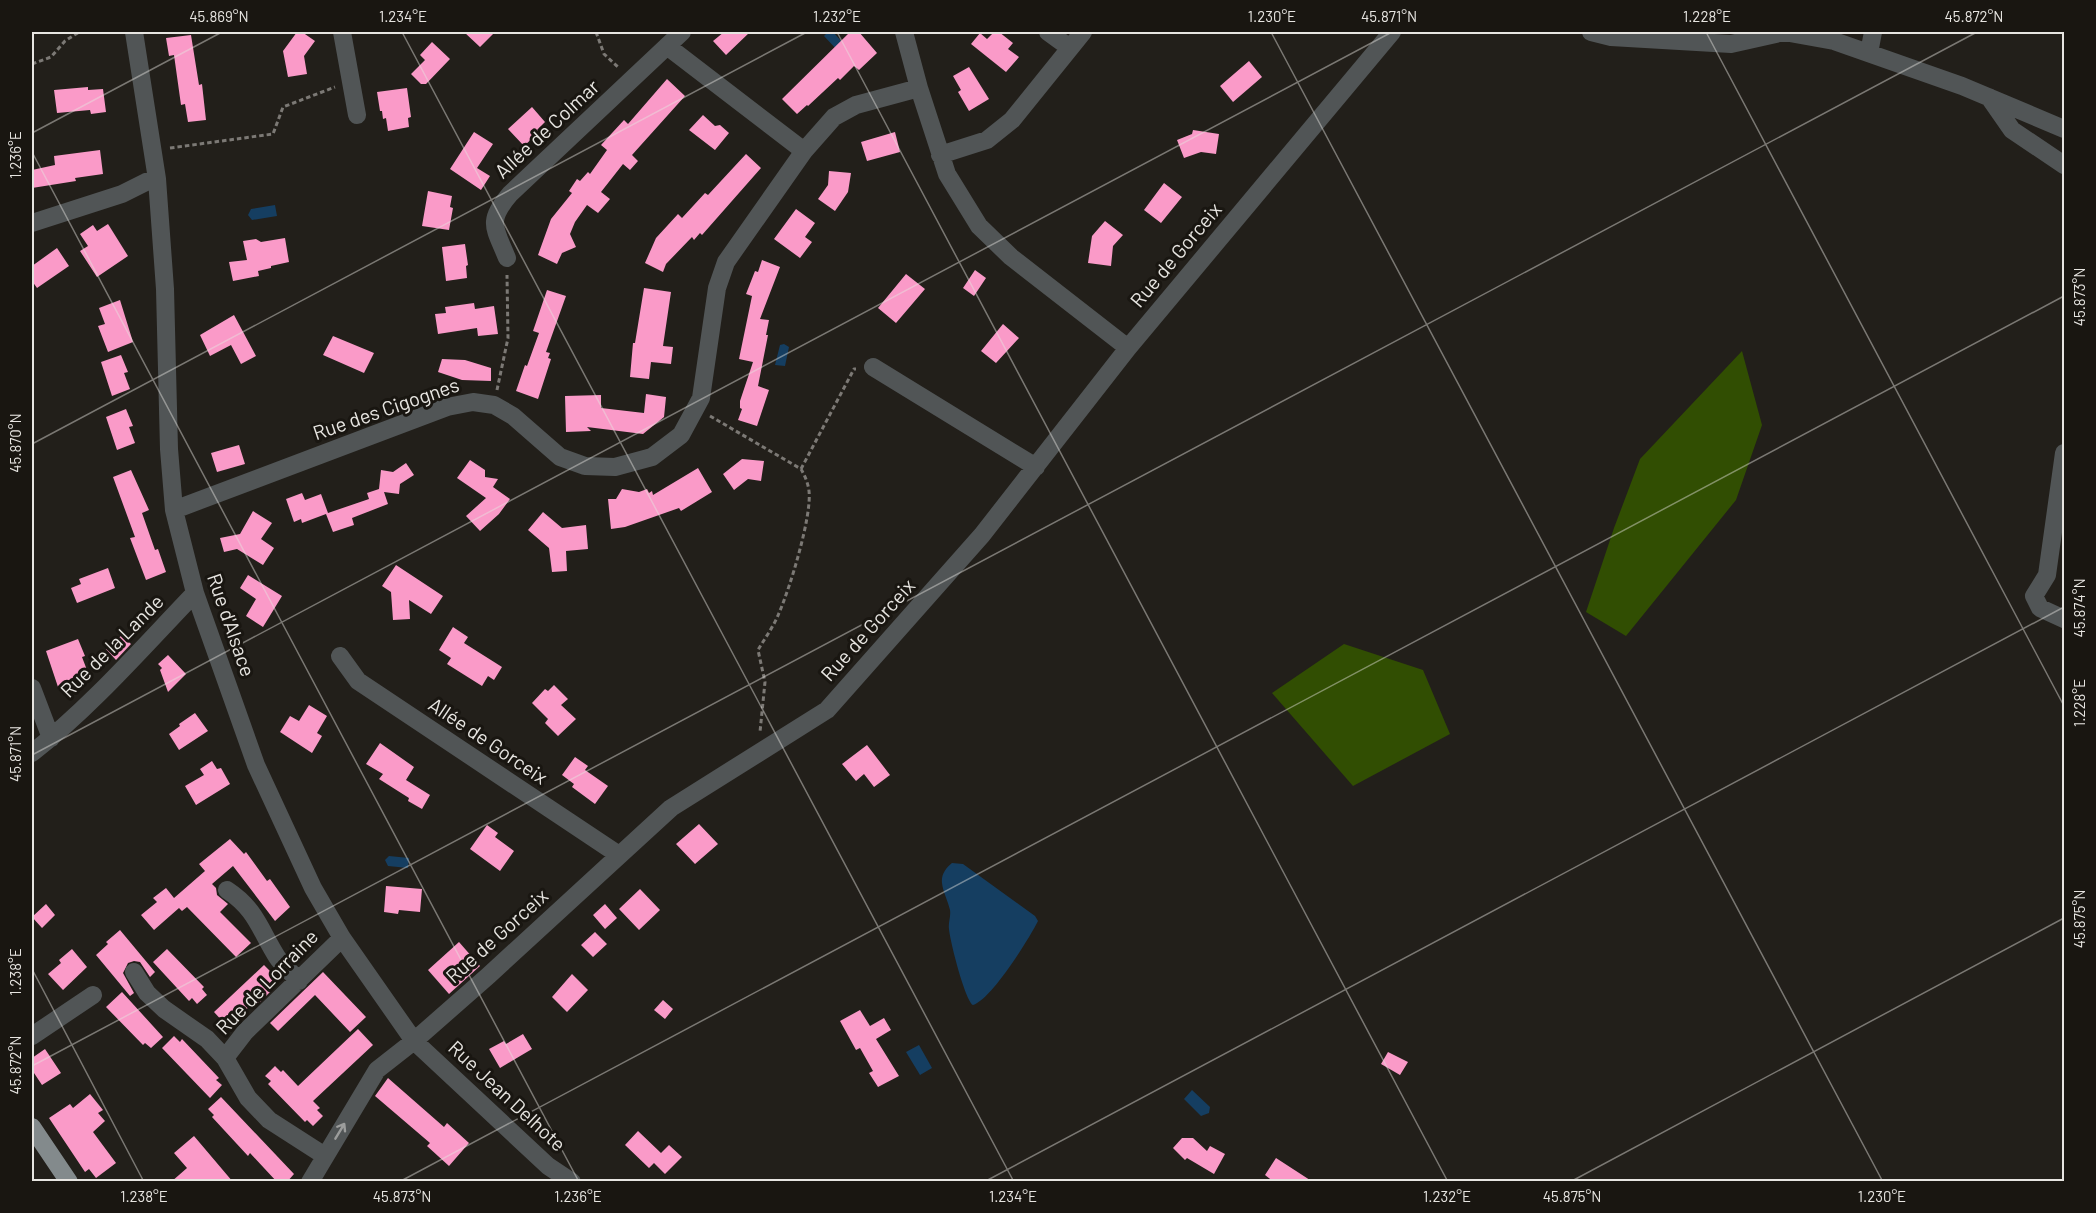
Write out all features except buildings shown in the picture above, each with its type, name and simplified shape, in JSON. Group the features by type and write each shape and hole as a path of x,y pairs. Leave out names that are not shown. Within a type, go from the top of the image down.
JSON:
{"main road":[{"path":"32,1127 69,1182"}],"street":[{"name":"Rue d'Alsace","path":"134,32 157,179 165,289 169,449 174,510 195,593 256,765 314,888 342,938 414,1041"},
{"path":"342,32 357,115"},
{"name":"Allée de Colmar","path":"507,258 493,224 499,207 682,32"},
{"path":"904,32 919,88 947,174 979,226 1011,257 1128,348"},
{"path":"1048,32 1070,48"},
{"path":"940,155 987,140 1012,120 1083,32"},
{"name":"Rue de Gorceix","path":"309,1182 377,1070 414,1041 670,808 827,710 982,535 1128,348 1392,32"},
{"path":"1591,32 1611,36 1731,44 1784,32 1834,40 1989,97 2064,129"},
{"path":"1869,53 1873,32"},
{"path":"667,46 804,151"},
{"path":"494,405 513,416 560,457 585,466 615,467 652,457 681,435 701,398 717,288 726,262 804,151 834,117 856,105 919,88"},
{"path":"1989,97 2012,130 2064,165"},
{"path":"32,223 122,194 157,179"},
{"path":"873,367 1036,467"},
{"name":"Rue des Cigognes","path":"174,510 447,407 473,402 494,405"},
{"path":"2064,453 2047,575 2034,596 2040,608 2064,619"},
{"name":"Rue de la Lande","path":"32,753 51,738 195,593"},
{"name":"Allée de Gorceix","path":"340,656 358,681 619,855"},
{"path":"32,688 51,738"},
{"path":"228,890 247,907 260,924 278,958 299,981"},
{"name":"Rue de Lorraine","path":"225,1058 245,1032 342,938"},
{"path":"134,972 147,993 207,1039 225,1058 248,1098 269,1120 325,1156"},
{"path":"32,1036 93,995"},
{"name":"Rue Jean Delhote","path":"414,1041 549,1166 572,1182"}],"path":[{"path":"32,64 51,57 65,41 79,32"},
{"path":"596,32 604,54 631,80"},
{"path":"153,150 273,134 283,107 351,81"},
{"path":"494,405 508,338 507,258"},
{"path":"801,469 854,369 873,367"},
{"path":"696,408 801,469 807,480 808,512 791,578 779,615 758,650 765,682 759,753"}],"green space":[{"path":"1742,351 1762,425 1736,500 1626,636 1586,612 1640,459"},
{"path":"1344,644 1423,670 1450,734 1353,786 1272,693"}],"water":[{"path":"828,32 833,32 842,42 838,51 824,36"},
{"path":"275,205 277,216 252,220 248,215 251,209"},
{"path":"784,344 789,347 785,366 775,365 780,345"},
{"path":"389,856 409,858 408,868 388,866 385,860"},
{"path":"952,863 963,864 1035,916 1038,921 999,981 981,1001 973,1005 966,993 955,957 949,929 950,910 943,890 942,877"},
{"path":"919,1045 932,1068 920,1075 906,1052"},
{"path":"1192,1090 1210,1107 1209,1113 1201,1116 1184,1099"}]}
